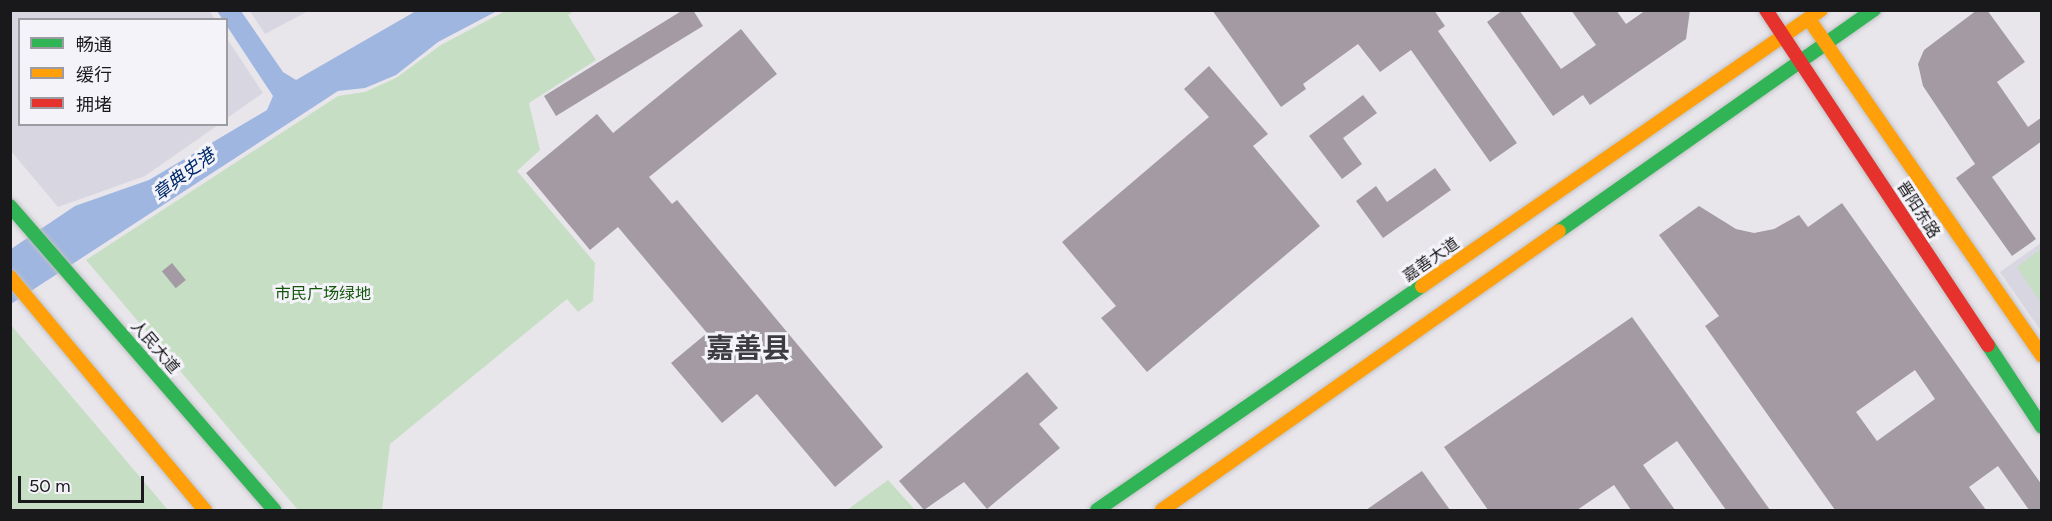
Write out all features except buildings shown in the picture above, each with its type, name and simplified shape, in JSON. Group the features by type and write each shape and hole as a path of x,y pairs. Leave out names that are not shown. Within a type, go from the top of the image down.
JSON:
{"main road":[{"name":"晋阳东路","path":"1766,10 2042,427"},
{"name":"嘉善大道","path":"1096,510 1783,37 1806,15 1821,10"},
{"path":"1162,510 1874,10"},
{"name":"晋阳东路","path":"1806,15 2042,356"},
{"name":"人民大道","path":"10,206 274,510"},
{"path":"10,278 205,510"}],"shaded area":[{"path":"10,11 209,11 214,18 18,18 18,126 217,126 145,176 58,207 11,151"},
{"path":"250,11 308,11 265,34"},
{"path":"228,40 263,93 228,117"},
{"path":"2041,243 2041,331 2000,272"}],"green space":[{"name":"市民广场绿地","path":"505,11 574,11 568,15 596,60 529,103 540,150 517,171 595,263 593,301 578,312 567,299 390,444 382,510 298,510 86,260 338,96 365,92 396,78 441,45"},
{"path":"2041,249 2041,303 2017,267"},
{"path":"11,325 168,510 11,510"},
{"path":"888,480 915,510 847,510"}],"water":[{"name":"章典史港","path":"217,11 241,11 283,72 296,80 416,11 497,11 438,42 396,75 365,88 338,91 11,304 11,249 75,206 149,180 267,110 273,96 228,28 228,18 222,18"}],"traffic: fast":[{"path":"1559,231 1874,10"},
{"path":"10,206 274,510"},
{"path":"1097,510 1422,286"},
{"path":"1988,345 2042,427"}],"traffic: slow":[{"path":"1422,286 1821,10"},
{"path":"1813,25 2042,356"},
{"path":"1162,510 1559,231"},
{"path":"10,277 205,510"}],"traffic: jam":[{"path":"1766,10 1988,345"}],"district":[{"name":"嘉善县","path":"748,348"}]}
